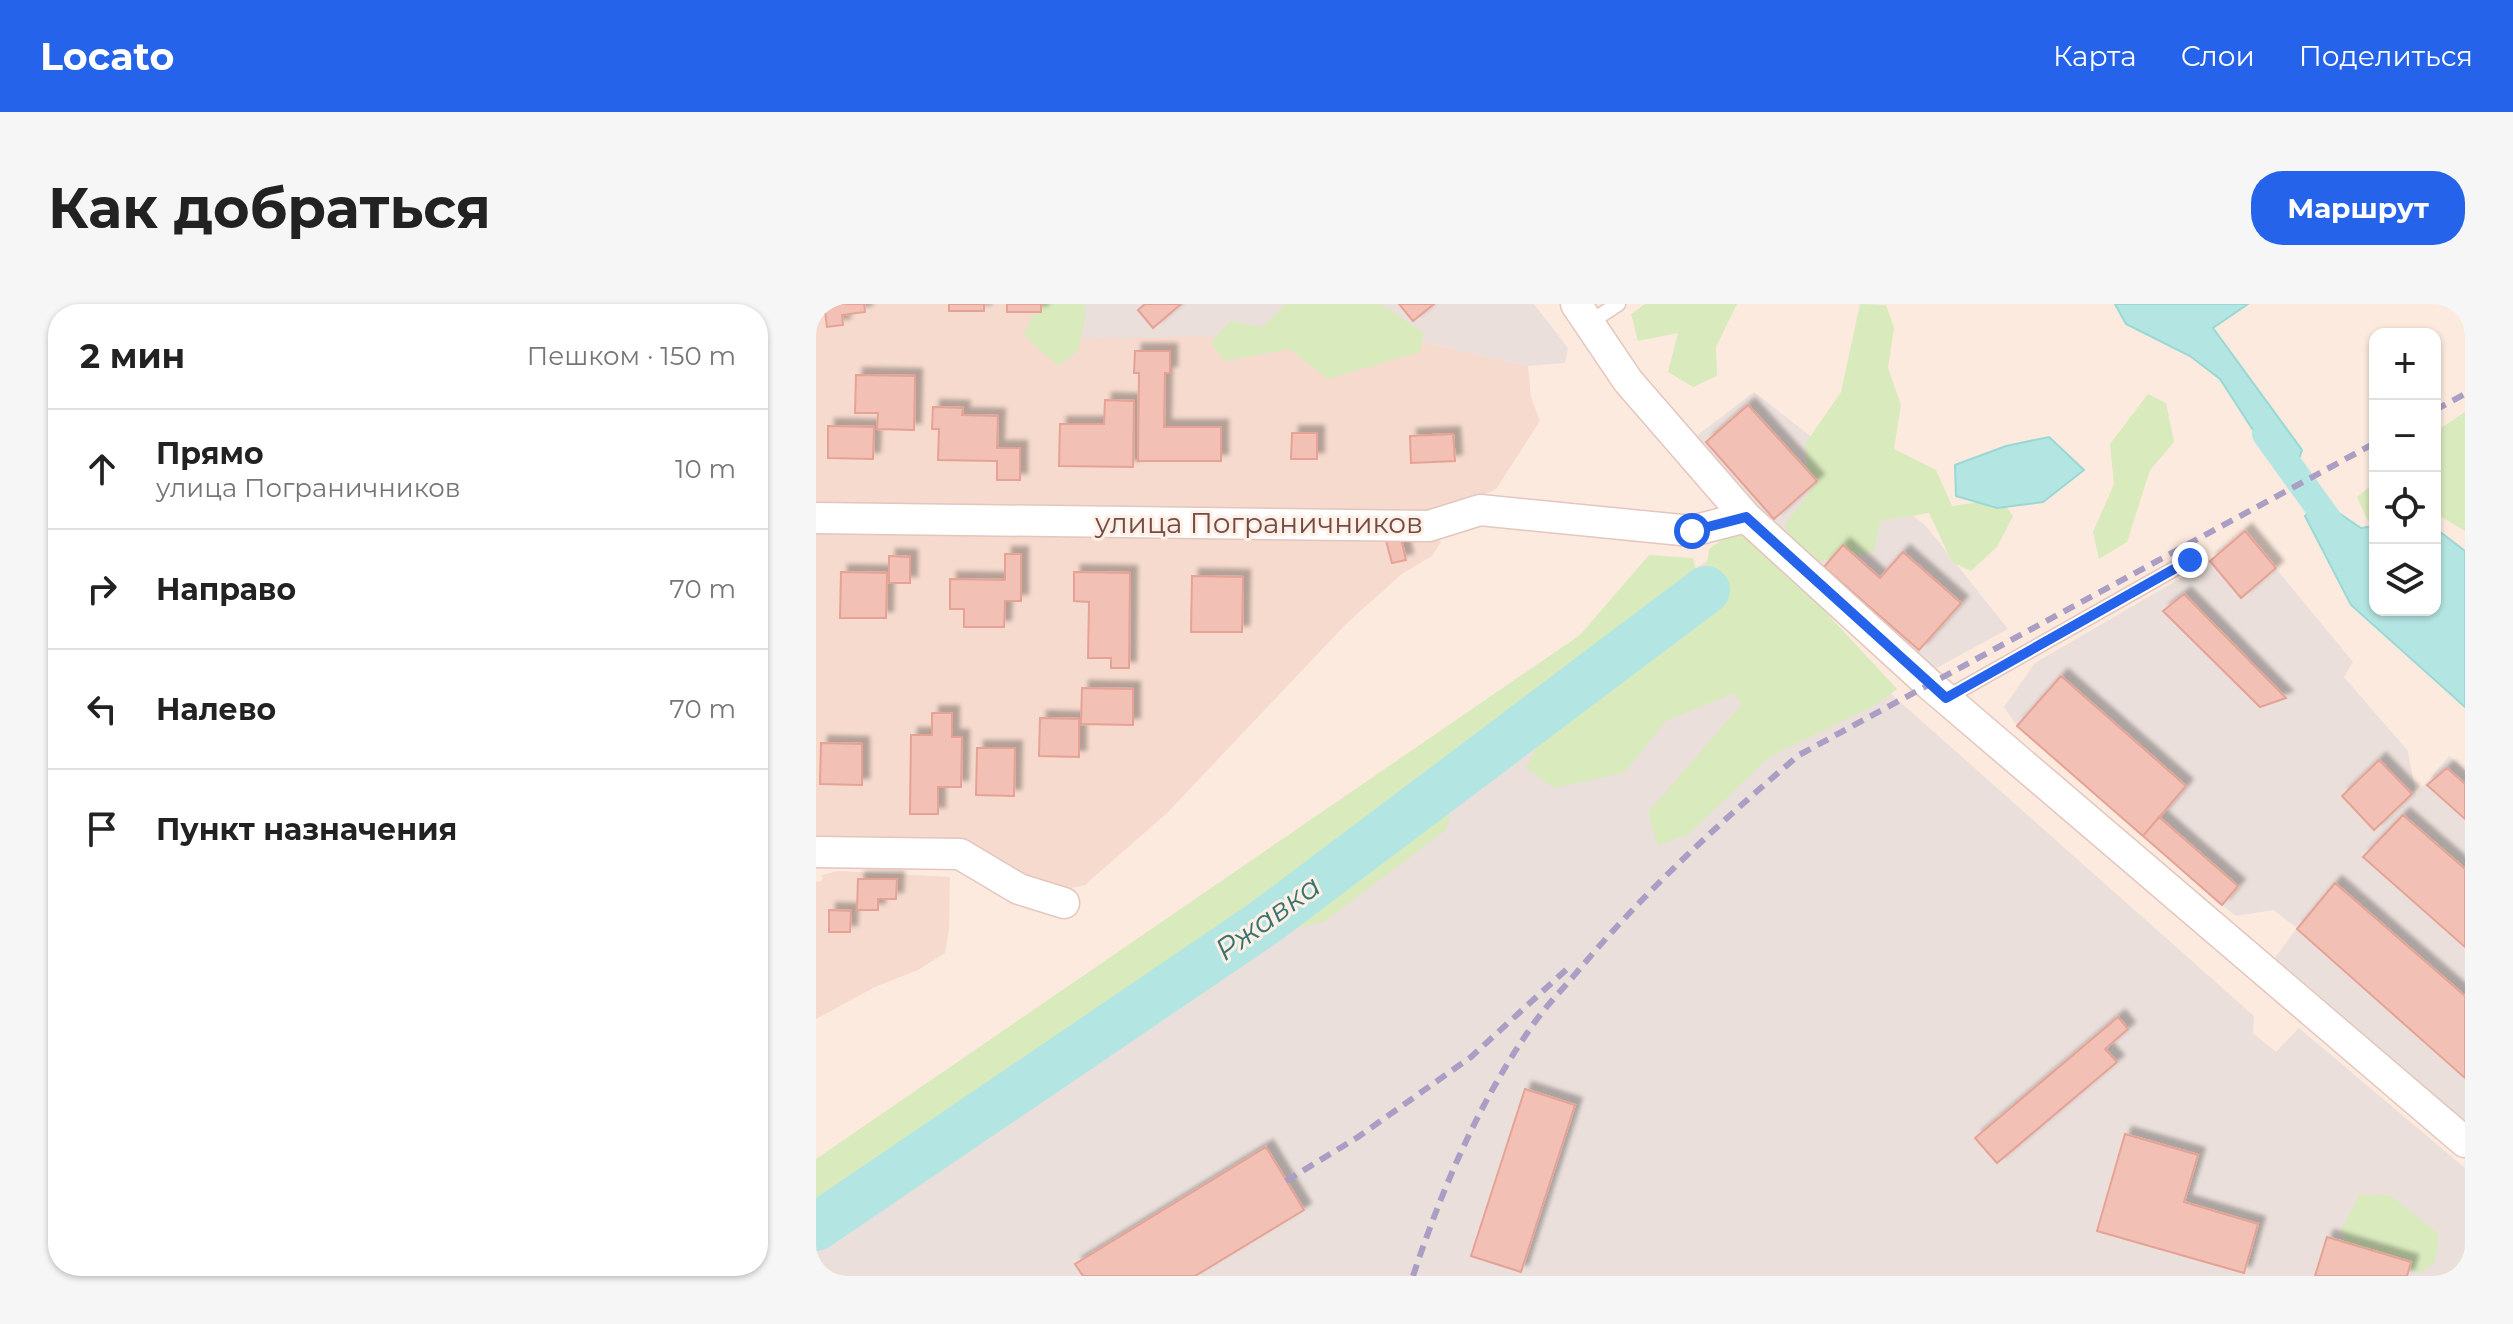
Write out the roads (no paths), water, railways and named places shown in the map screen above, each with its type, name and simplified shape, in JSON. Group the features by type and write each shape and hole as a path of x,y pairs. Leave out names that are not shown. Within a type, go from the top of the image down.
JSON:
{"street":[{"path":"1583,313 1628,381 1746,517 1946,698 2465,1142"},
{"name":"улица Пограничников","path":"816,518 1429,526 1480,510 1692,531 1746,517"},
{"path":"816,852 960,854 1019,889 1064,903"}],"lane":[{"path":"1583,313 1618,304"},
{"path":"1946,698 2190,560"}],"water":[{"path":"2115,304 2248,304 2213,328 2302,450 2296,468 2273,461 2220,379 2190,356 2126,324"},
{"path":"2049,437 2084,470 2043,502 1997,508 1956,496 1955,465 2006,446"},
{"path":"2318,499 2361,528 2369,527 2369,616 2441,616 2441,533 2465,551 2465,707 2351,605 2305,516"}],"waterway":[{"path":"2266,434 2369,577"},
{"name":"Ржавка","path":"816,1227 1265,922 1706,590"}],"railway":[{"path":"2441,407 2465,394"},
{"path":"1413,1276 1463,1148 1494,1087 1535,1022 1602,942 1656,886 1769,781 1799,755 2369,446"},
{"path":"1286,1181 1358,1137 1471,1057 1568,968"}]}
